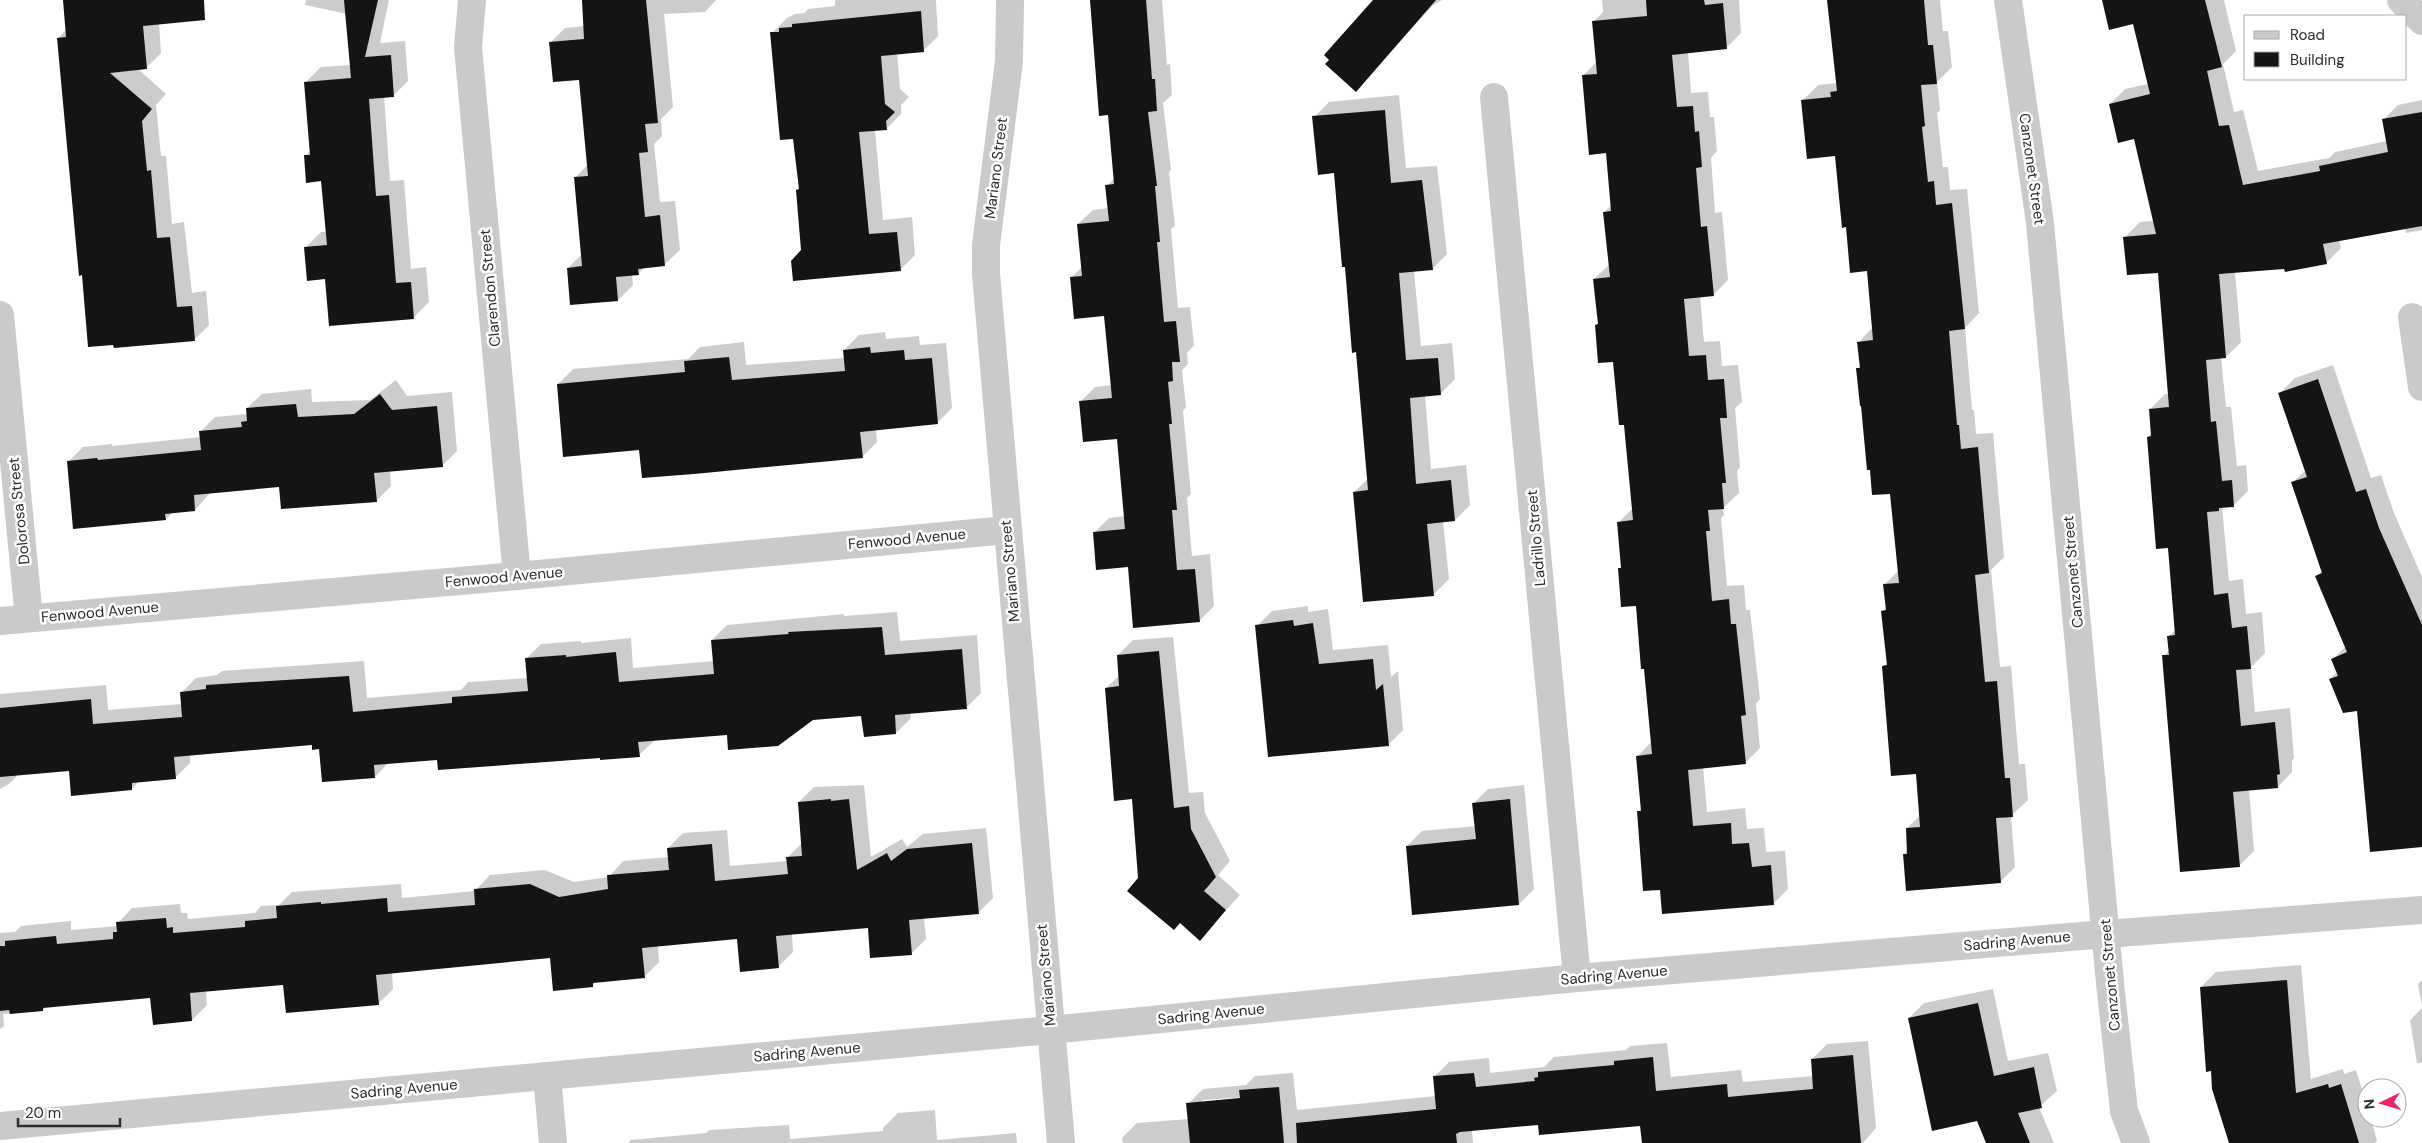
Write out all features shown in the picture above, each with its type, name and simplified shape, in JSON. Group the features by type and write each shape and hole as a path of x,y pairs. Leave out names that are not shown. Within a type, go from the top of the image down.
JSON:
{"street":[{"name":"Clarendon Street","path":"472,0 468,47 517,576"},
{"name":"Mariano Street","path":"1010,0 1009,61 986,245 986,274 1061,1143"},
{"name":"Canzonet Street","path":"2008,0 2040,222 2124,1111 2136,1143"},
{"path":"2401,0 2422,21"},
{"name":"Ladrillo Street","path":"1494,97 1577,978"},
{"name":"Dolorosa Street","path":"0,315 29,618"},
{"path":"2412,318 2422,387"},
{"name":"Fenwood Avenue","path":"0,621 517,576 1007,530"},
{"name":"Sadring Avenue","path":"0,1126 62,1132 547,1076 1050,1030 1577,978 2422,910"},
{"path":"547,1076 553,1143"}],"building":[{"path":"63,0 204,0 205,20 143,26 147,69 110,73 152,109 142,121 147,171 151,170 157,238 170,237 177,307 192,306 195,341 114,348 113,345 88,347 82,275 79,276 57,38 66,37"},
{"path":"344,0 378,0 365,57 391,55 394,97 369,99 376,196 389,195 396,283 411,282 414,319 329,326 325,279 307,281 304,247 327,245 321,181 306,183 304,155 310,155 304,82 351,78"},
{"path":"582,0 646,0 658,123 645,124 648,152 639,153 645,217 660,215 665,266 638,269 639,275 616,277 618,301 570,305 567,268 582,266 574,177 588,176 579,80 553,82 549,42 584,39"},
{"path":"1090,0 1146,0 1152,79 1155,79 1157,111 1148,112 1157,186 1155,186 1160,242 1157,242 1164,322 1176,321 1180,362 1172,362 1173,381 1168,382 1172,424 1169,424 1177,510 1172,510 1177,570 1195,569 1200,622 1133,628 1128,567 1096,570 1093,532 1125,529 1117,439 1083,442 1079,401 1112,398 1104,316 1074,319 1070,277 1082,276 1077,224 1109,221 1105,185 1114,184 1108,115 1099,116"},
{"path":"1373,0 1436,0 1356,92 1325,64 1329,60 1324,55"},
{"path":"1646,0 1704,0 1705,5 1723,3 1727,49 1672,55 1677,107 1693,106 1695,132 1699,131 1702,167 1696,168 1701,227 1707,226 1714,296 1684,299 1689,356 1706,355 1708,380 1724,379 1727,418 1720,418 1726,483 1722,483 1724,509 1708,510 1710,531 1706,531 1712,601 1729,599 1731,624 1736,624 1746,715 1741,716 1746,764 1688,770 1693,826 1731,823 1732,844 1749,843 1752,867 1771,865 1774,905 1662,914 1660,890 1643,891 1637,811 1641,811 1636,756 1652,754 1644,669 1641,669 1636,606 1621,607 1618,568 1621,568 1617,522 1633,520 1624,425 1619,425 1613,362 1598,363 1595,325 1598,324 1593,279 1610,277 1603,212 1611,211 1606,153 1589,155 1582,75 1597,74 1592,21 1647,16"},
{"path":"1827,0 1924,0 1928,45 1933,45 1937,84 1921,85 1925,126 1922,127 1928,182 1934,181 1936,205 1952,203 1965,329 1949,331 1957,425 1959,425 1961,449 1978,447 1989,573 1975,575 1985,682 1997,681 2005,778 2010,778 2013,817 1996,818 2001,883 1906,891 1903,854 1907,854 1906,828 1920,827 1916,774 1891,776 1882,666 1887,665 1881,611 1886,610 1883,584 1899,583 1890,494 1872,495 1870,470 1867,470 1856,368 1860,368 1857,342 1873,340 1867,271 1850,273 1846,227 1842,228 1835,156 1807,159 1801,100 1831,97 1830,92 1837,91"},
{"path":"2102,0 2205,0 2222,67 2207,71 2219,126 2229,125 2243,185 2320,171 2319,166 2388,152 2382,119 2422,112 2422,226 2323,244 2327,264 2285,272 2284,269 2219,274 2226,358 2206,360 2211,422 2216,421 2222,481 2232,480 2234,507 2219,508 2219,511 2207,512 2214,595 2228,593 2232,628 2247,626 2251,669 2236,670 2241,726 2275,722 2280,774 2277,775 2278,788 2233,792 2240,867 2180,872 2162,655 2169,655 2167,636 2175,635 2168,548 2156,549 2147,437 2151,436 2149,409 2169,407 2158,273 2127,275 2123,237 2156,234 2134,139 2118,143 2109,104 2150,94 2133,24 2109,30"},
{"path":"921,11 924,52 881,56 885,104 895,112 886,121 887,130 859,132 869,234 897,232 901,271 793,281 791,261 801,250 796,190 799,189 793,139 780,140 770,32 779,32 779,28 792,27 792,24"},
{"path":"1385,110 1391,183 1422,180 1433,270 1399,273 1406,360 1438,358 1441,395 1410,398 1416,484 1451,480 1455,521 1427,524 1434,596 1363,602 1353,492 1368,490 1356,352 1352,353 1345,267 1342,267 1334,173 1318,175 1312,116"},
{"path":"870,347 871,353 904,350 905,360 932,358 938,424 860,432 863,458 694,474 642,478 639,450 563,457 557,384 685,372 684,361 729,357 732,380 845,371 843,350"},
{"path":"2318,379 2356,492 2366,489 2379,528 2422,625 2422,847 2370,852 2357,711 2343,713 2329,679 2338,676 2331,659 2347,652 2315,576 2322,573 2291,482 2307,477 2278,393"},
{"path":"380,394 392,410 437,406 443,467 374,473 377,502 281,509 279,487 194,495 195,511 165,514 166,520 73,529 67,461 97,458 98,460 201,450 199,431 242,427 241,422 247,421 246,408 296,404 298,417 354,414"},
{"path":"1293,620 1294,626 1313,623 1319,664 1373,659 1376,690 1383,684 1389,746 1268,757 1255,625"},
{"path":"882,627 885,655 962,649 967,709 895,715 896,734 864,737 861,716 813,720 778,746 728,750 727,735 638,742 640,757 600,760 600,758 438,770 437,760 374,765 375,778 322,782 319,749 312,750 312,745 174,757 176,779 132,783 132,790 71,796 69,771 0,777 0,708 91,699 93,724 182,717 180,692 206,689 206,685 349,676 353,712 452,703 452,697 528,691 525,658 566,655 566,657 616,652 619,682 714,674 711,640 789,634 788,632"},
{"path":"1159,651 1174,808 1189,806 1191,829 1216,877 1204,891 1226,910 1200,941 1180,923 1174,930 1127,891 1138,878 1132,799 1114,801 1105,688 1119,686 1117,655"},
{"path":"831,799 831,801 849,799 857,870 887,853 891,861 907,849 972,843 979,914 909,920 912,955 870,958 868,928 776,936 779,968 740,972 737,939 642,948 645,978 593,983 593,987 553,991 550,958 376,975 379,1005 286,1013 283,985 190,993 192,1021 153,1025 150,998 43,1008 43,1011 10,1014 9,1010 0,1011 0,946 5,946 5,941 56,936 57,944 113,939 113,932 117,932 116,922 166,918 167,928 173,927 173,933 245,927 245,921 277,918 276,906 321,902 321,904 387,898 388,912 475,905 474,889 530,884 559,897 608,889 607,875 669,870 667,848 712,844 715,881 788,874 786,857 802,856 798,802"},
{"path":"1510,799 1519,905 1412,915 1406,846 1476,839 1472,803"},
{"path":"2287,980 2296,1093 2328,1084 2329,1088 2341,1084 2359,1143 2229,1143 2212,1089 2211,1071 2206,1072 2200,987"},
{"path":"1978,1003 1994,1076 2034,1067 2042,1108 2018,1113 2030,1143 1986,1143 1977,1121 1932,1131 1908,1018"},
{"path":"1853,1055 1861,1143 1642,1143 1640,1126 1539,1135 1538,1125 1460,1132 1456,1134 1457,1143 1297,1143 1296,1123 1436,1109 1433,1076 1474,1073 1476,1087 1535,1081 1534,1078 1538,1077 1538,1072 1614,1065 1614,1061 1653,1057 1656,1091 1727,1084 1728,1097 1813,1089 1811,1059"},
{"path":"1279,1087 1284,1143 1190,1143 1186,1103 1240,1098 1239,1090"}]}
